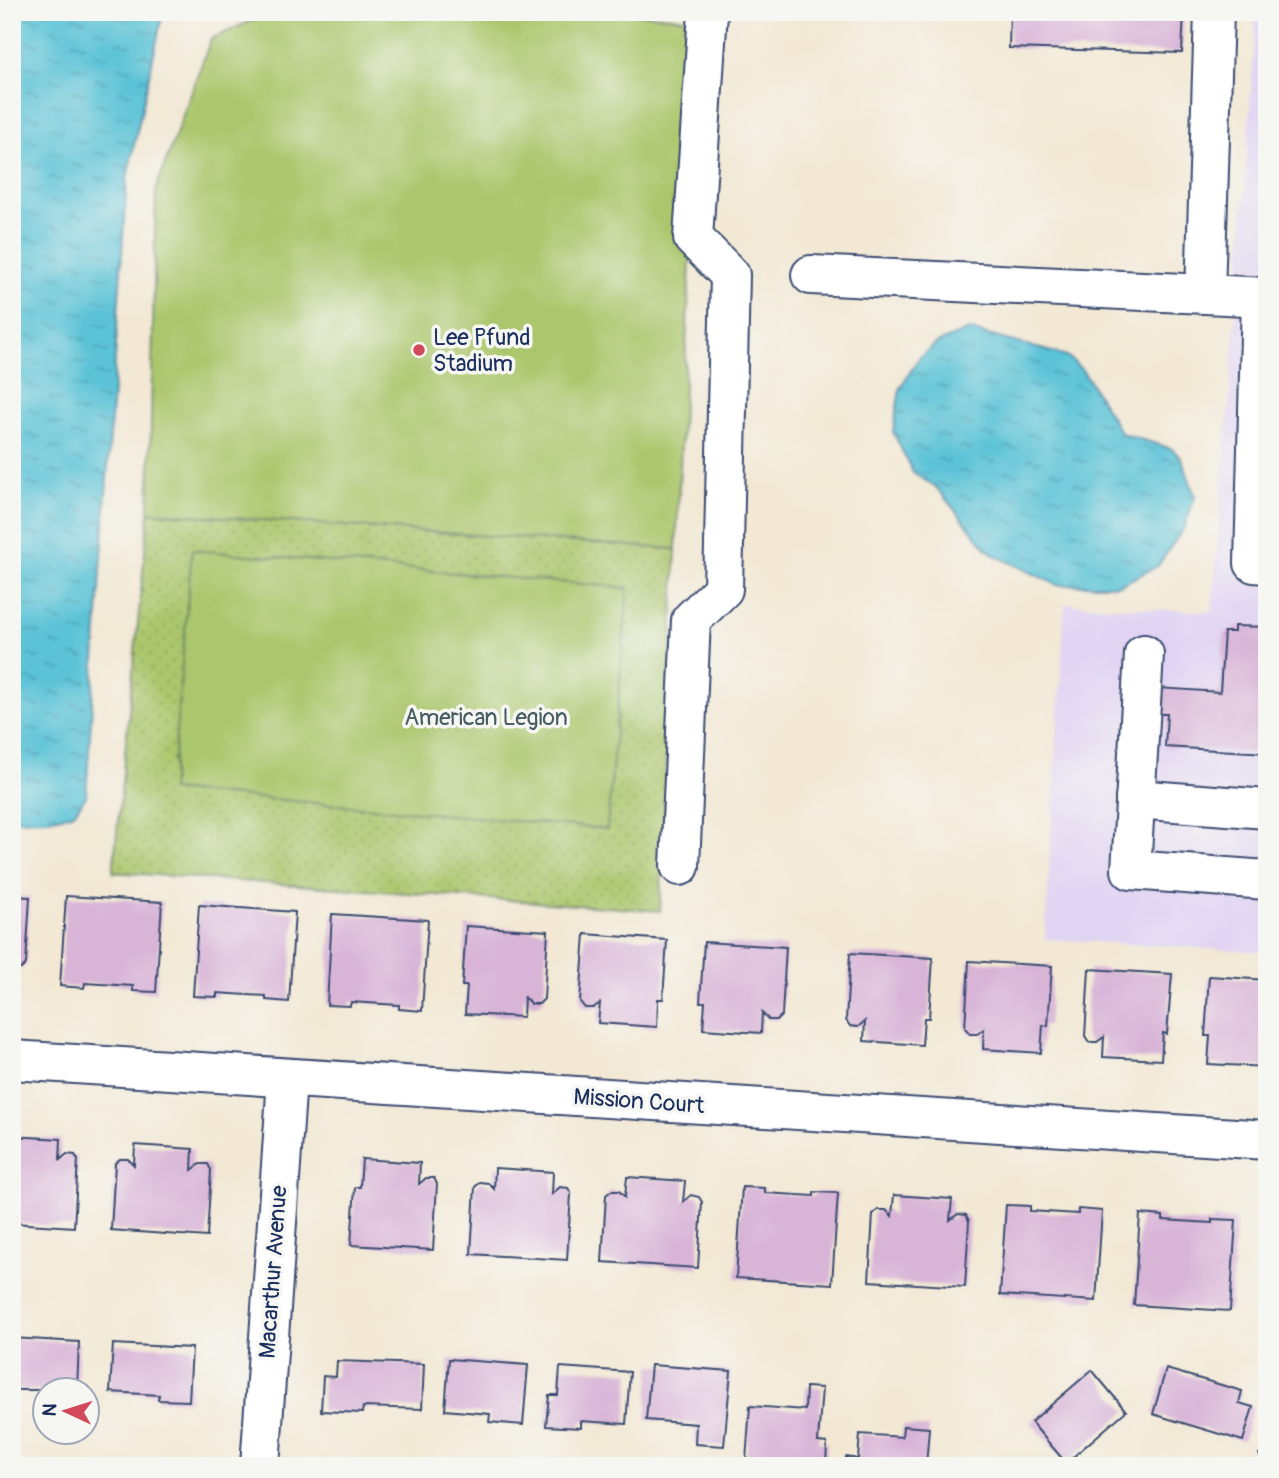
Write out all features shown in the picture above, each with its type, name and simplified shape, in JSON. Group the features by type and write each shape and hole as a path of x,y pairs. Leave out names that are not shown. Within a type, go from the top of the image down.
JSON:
{"street":[{"path":"680,866 691,620 723,589 730,275 693,239 708,12"},
{"path":"1205,294 1214,12"},
{"path":"811,275 1264,297 1254,563 1267,564"},
{"path":"1144,654 1131,870 1267,880"},
{"path":"1135,799 1267,809"},
{"name":"Mission Court","path":"12,1060 1267,1140"},
{"name":"Macarthur Avenue","path":"260,1466 287,1079"}],"shaded area":[{"path":"1256,12 1267,12 1267,952 1045,939 1065,604 1212,612 1241,252"}],"green space":[{"name":"Lee Pfund Stadium","path":"271,12 622,12 702,20 676,549 149,512 156,189 211,39"},
{"name":"American Legion","path":"149,512 676,549 660,911 113,872"},
{"path":"192,550 628,588 607,829 171,790"}],"water":[{"path":"12,12 163,12 127,178 86,796 74,813 49,819 12,820"},
{"path":"969,330 1067,356 1083,371 1121,433 1172,449 1182,459 1195,496 1185,526 1158,566 1120,585 1057,585 996,556 987,549 936,487 913,473 893,432 900,388 919,358 937,343"}],"building":[{"path":"1010,12 1184,12 1182,53 1009,48"},
{"path":"1234,626 1267,627 1267,753 1165,747 1167,714 1156,714 1157,688 1220,692 1224,632 1234,632"},
{"path":"12,896 30,897 26,964 21,969 12,968"},
{"path":"66,896 162,902 156,992 133,991 133,986 85,983 84,988 60,986"},
{"path":"199,905 295,912 289,1002 266,1000 266,996 217,993 217,997 193,996"},
{"path":"332,914 428,920 422,1011 399,1009 399,1005 351,1002 350,1006 327,1005"},
{"path":"466,926 548,931 544,999 539,1004 531,1004 524,997 523,1017 465,1014 467,986 462,986"},
{"path":"585,934 667,940 663,999 658,999 657,1027 598,1023 600,1003 593,1008 585,1008 580,1002"},
{"path":"704,942 786,947 782,1015 777,1020 769,1020 762,1013 761,1033 703,1029 705,1002 700,1002"},
{"path":"850,953 933,958 929,1018 924,1018 922,1045 864,1041 865,1021 858,1027 850,1026 846,1020"},
{"path":"969,961 1052,966 1048,1026 1043,1025 1041,1053 983,1049 984,1029 977,1034 970,1034 965,1028"},
{"path":"1089,969 1172,974 1167,1034 1163,1033 1161,1060 1103,1057 1104,1037 1097,1042 1089,1042 1085,1036"},
{"path":"1209,976 1267,980 1267,1067 1208,1064 1210,1036 1205,1036"},
{"path":"12,1136 61,1139 60,1160 67,1154 75,1155 78,1160 74,1227 12,1223"},
{"path":"135,1145 193,1149 192,1170 200,1164 208,1164 211,1170 207,1237 111,1230 115,1163 120,1159 128,1159 134,1165"},
{"path":"362,1159 420,1163 419,1184 426,1178 434,1178 437,1184 433,1250 351,1245 355,1187 360,1187"},
{"path":"495,1168 553,1172 552,1194 560,1187 568,1188 571,1193 567,1260 471,1254 475,1187 480,1182 488,1183 494,1189"},
{"path":"627,1177 685,1181 683,1202 691,1195 699,1197 702,1202 698,1268 602,1262 606,1195 611,1191 619,1191 625,1197"},
{"path":"742,1187 765,1188 765,1193 814,1196 814,1192 838,1193 832,1284 736,1278"},
{"path":"894,1195 952,1199 950,1220 958,1214 966,1215 969,1221 965,1287 869,1281 873,1214 878,1210 886,1210 892,1216"},
{"path":"1006,1205 1030,1206 1030,1211 1078,1214 1078,1209 1102,1211 1096,1301 1000,1295"},
{"path":"1140,1214 1163,1216 1163,1220 1212,1223 1212,1219 1236,1220 1230,1311 1134,1305"},
{"path":"12,1338 79,1342 78,1376 32,1376 32,1390 12,1390"},
{"path":"113,1344 192,1348 189,1401 158,1400 159,1395 110,1392"},
{"path":"449,1359 528,1365 523,1425 489,1422 490,1414 445,1410"},
{"path":"337,1361 424,1364 422,1409 363,1407 362,1413 321,1411 323,1376 336,1377"},
{"path":"651,1365 731,1371 724,1446 695,1444 696,1424 646,1420"},
{"path":"560,1367 630,1372 626,1424 581,1421 581,1428 546,1426 549,1395 558,1395"},
{"path":"1166,1369 1242,1391 1239,1403 1253,1407 1243,1441 1153,1414"},
{"path":"1092,1370 1126,1411 1066,1463 1031,1422"},
{"path":"806,1387 822,1388 818,1442 827,1443 826,1466 792,1466 746,1461 750,1406 805,1410"},
{"path":"903,1426 929,1428 926,1466 845,1466 846,1457 858,1459 860,1434 902,1437"},
{"path":"1267,1450 1267,1466 1264,1466 1259,1454"}],"place":[{"name":"Lee Pfund Stadium","path":"419,350"}]}
